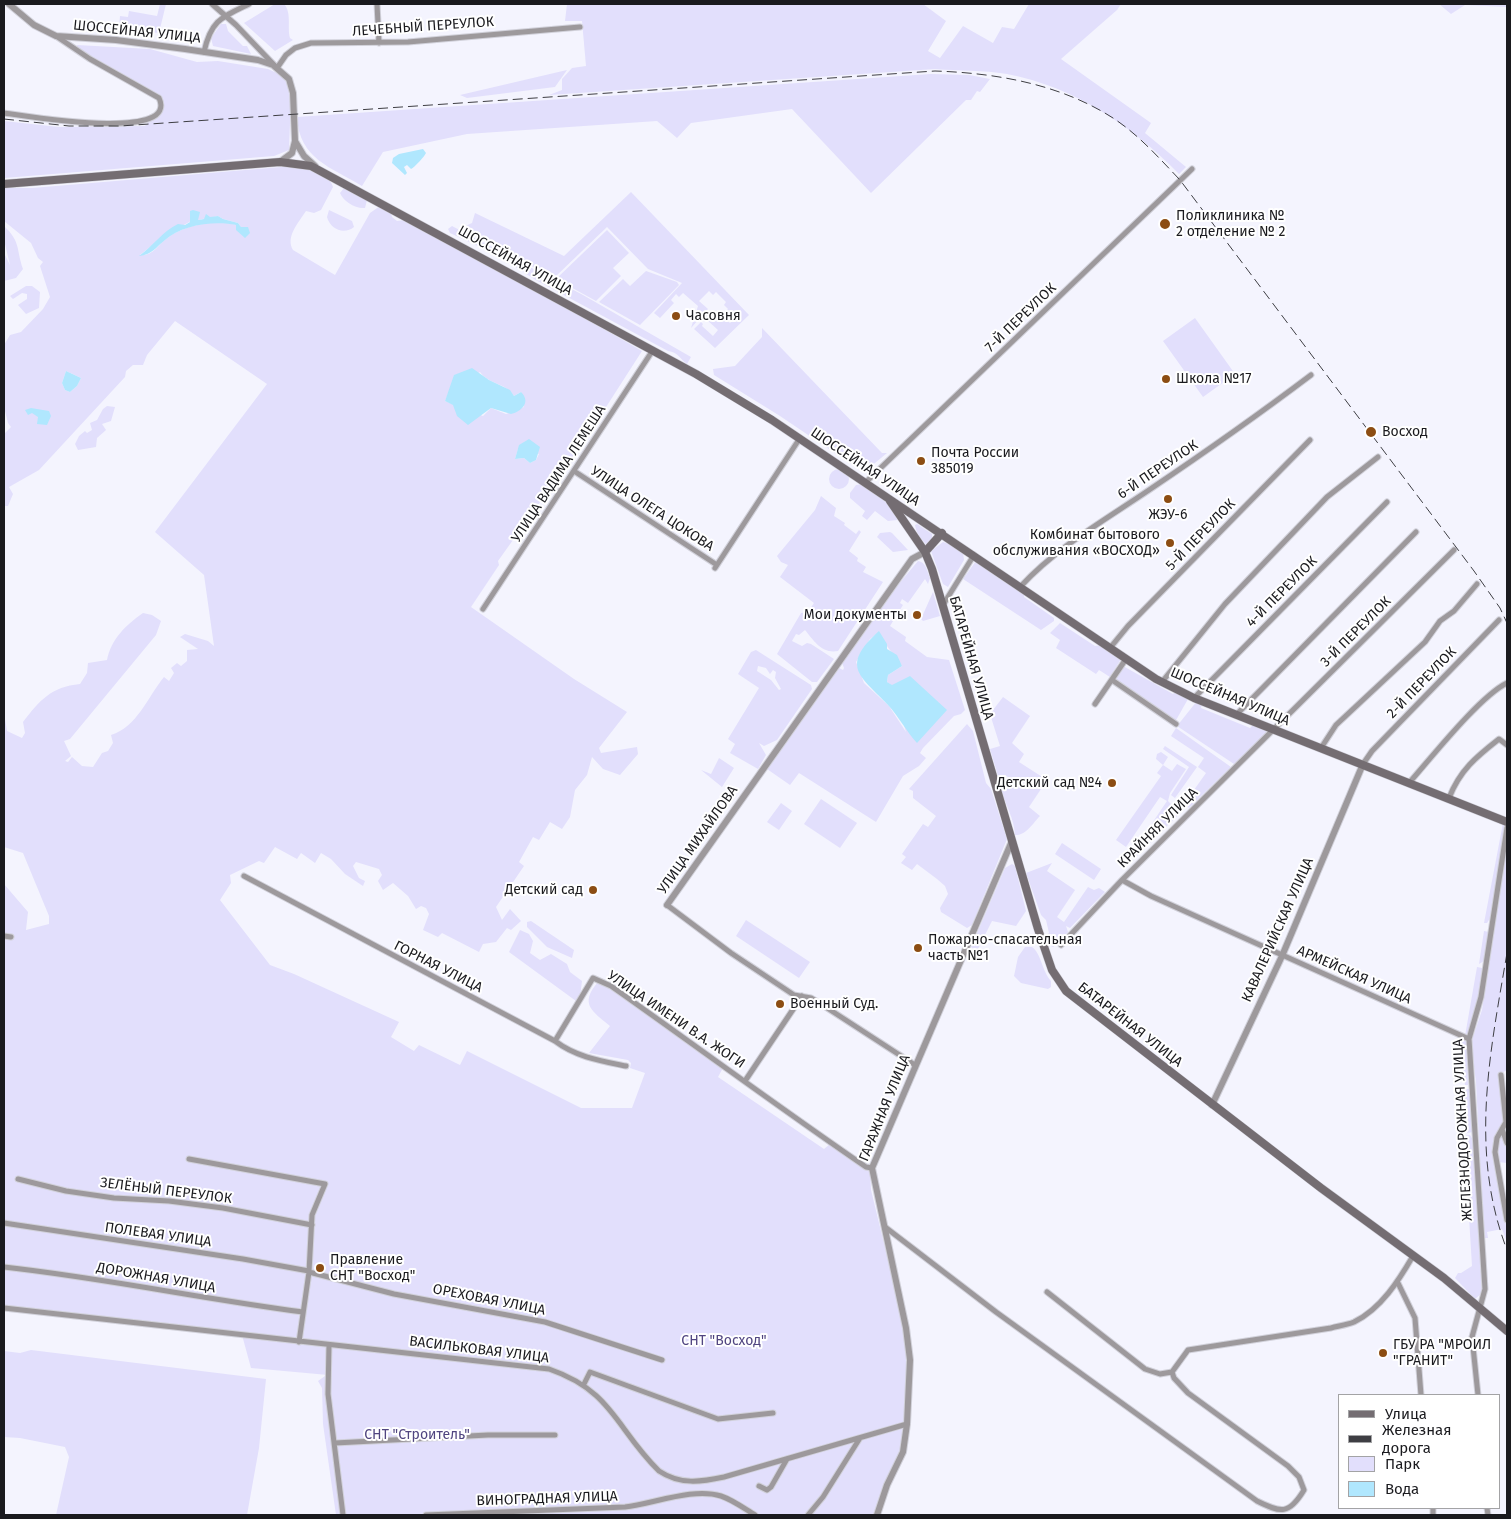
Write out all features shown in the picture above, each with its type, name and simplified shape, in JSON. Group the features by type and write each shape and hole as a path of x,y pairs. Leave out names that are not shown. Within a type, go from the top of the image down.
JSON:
{"main road":[{"path":"4,184 280,162 300,163 318,169"},
{"name":"ШОССЕЙНАЯ УЛИЦА","path":"318,169 696,374 800,438 1162,682 1194,698 1507,822"},
{"name":"БАТАРЕЙНАЯ УЛИЦА","path":"888,497 924,552 943,605 1047,959 1061,986 1123,1037 1413,1256 1480,1309"},
{"path":"924,552 942,532"},
{"path":"1480,1309 1507,1331"}],"street":[{"name":"ШОССЕЙНАЯ УЛИЦА","path":"9,4 34,25 56,36 116,40 204,52 258,60 275,66"},
{"path":"212,4 289,78 293,93 295,141 292,152 280,162"},
{"path":"204,52 212,27 224,17 249,4"},
{"path":"377,4 378,43"},
{"name":"ЛЕЧЕБНЫЙ ПЕРЕУЛОК","path":"275,66 295,48 311,43 378,43 580,28"},
{"path":"4,113 86,124 128,124 152,118 160,106 159,98 90,59 56,36"},
{"name":"ШОССЕЙНАЯ УЛИЦА","path":"295,141 304,156 318,169"},
{"name":"7-Й ПЕРЕУЛОК","path":"866,482 1192,169"},
{"name":"УЛИЦА ВАДИМА ЛЕМЕША","path":"483,609 653,350"},
{"name":"6-Й ПЕРЕУЛОК","path":"1021,586 1033,573 1072,542 1202,454 1311,375"},
{"name":"УЛИЦА ОЛЕГА ЦОКОВА","path":"574,471 716,567 800,438"},
{"name":"5-Й ПЕРЕУЛОК","path":"1110,648 1128,626 1310,440"},
{"path":"1162,682 1226,604 1327,497 1378,457"},
{"name":"4-Й ПЕРЕУЛОК","path":"1194,698 1386,502"},
{"path":"1236,715 1416,532"},
{"name":"3-Й ПЕРЕУЛОК","path":"1274,730 1454,550"},
{"name":"УЛИЦА МИХАЙЛОВА","path":"915,1065 822,1004 794,995 739,958 667,905 912,559 924,552"},
{"path":"943,605 974,555"},
{"path":"1320,748 1336,725 1425,642 1440,621 1454,611 1477,584"},
{"name":"2-Й ПЕРЕУЛОК","path":"1363,764 1372,751 1499,620"},
{"path":"1095,704 1126,659"},
{"path":"1112,680 1176,724"},
{"path":"1409,783 1471,715 1500,686 1507,683"},
{"name":"КРАЙНЯЯ УЛИЦА","path":"1062,945 1122,880 1274,730"},
{"path":"1449,798 1456,780 1476,756 1499,739 1507,745"},
{"name":"КАВАЛЕРИЙСКАЯ УЛИЦА","path":"1212,1105 1282,956 1363,764"},
{"name":"ЖЕЛЕЗНОДОРОЖНАЯ УЛИЦА","path":"1478,1394 1472,1337 1485,1289 1469,1039 1481,997 1507,828"},
{"name":"ГАРАЖНАЯ УЛИЦА","path":"877,1515 887,1485 903,1452 907,1424 910,1360 906,1328 872,1168 1012,840"},
{"name":"ГОРНАЯ УЛИЦА","path":"244,876 555,1041 567,1050 587,1058 626,1066"},
{"name":"АРМЕЙСКАЯ УЛИЦА","path":"1122,880 1151,896 1469,1039"},
{"path":"4,936 11,937"},
{"name":"УЛИЦА ИМЕНИ В.А. ЖОГИ","path":"555,1041 593,978 611,986 728,1067 760,1094 866,1166 872,1168"},
{"path":"745,1081 802,996"},
{"path":"1501,1075 1506,1114 1507,1143"},
{"path":"1505,1127 1497,1138 1495,1152 1501,1195 1507,1220"},
{"path":"189,1159 324,1184 318,1196 312,1225 309,1272 299,1342"},
{"name":"ЗЕЛЁНЫЙ ПЕРЕУЛОК","path":"18,1178 66,1191 114,1198 169,1201 222,1208 312,1225"},
{"name":"ПОЛЕВАЯ УЛИЦА","path":"4,1223 243,1259 309,1272"},
{"path":"885,1227 1001,1316 1257,1501 1276,1510 1287,1508 1296,1503 1304,1490 1299,1477 1288,1466 1188,1393 1174,1378 1172,1372"},
{"path":"1047,1292 1145,1369 1160,1374 1172,1372 1188,1350 1331,1328 1353,1322 1364,1316 1398,1283 1413,1256"},
{"name":"ДОРОЖНАЯ УЛИЦА","path":"4,1267 79,1276 232,1303 304,1312"},
{"name":"ОРЕХОВАЯ УЛИЦА","path":"309,1272 394,1294 544,1322 662,1360"},
{"path":"1398,1283 1415,1318 1421,1394"},
{"name":"ВАСИЛЬКОВАЯ УЛИЦА","path":"4,1308 550,1369 571,1376 584,1384 614,1413 650,1462 671,1480 704,1481 861,1437"},
{"path":"329,1344 328,1394 343,1515"},
{"path":"584,1384 590,1372 718,1419 773,1413"},
{"path":"808,1515 823,1497 861,1437 907,1424"},
{"path":"335,1443 488,1435 555,1435"},
{"path":"759,1486 767,1490 771,1487 788,1459"},
{"name":"ВИНОГРАДНАЯ УЛИЦА","path":"426,1515 624,1507 644,1505 668,1498 704,1494 721,1496 755,1515"}],"green space":[{"path":"160,4 166,4 159,33 119,28 120,16 128,17 129,11 157,16"},
{"path":"275,4 284,4 288,12 290,38 293,40 275,51 244,23"},
{"path":"567,4 923,4 946,21 928,51 940,58 963,26 993,43 1002,27 1014,29 1029,4 1121,4 1117,10 1061,59 1151,123 1145,133 1186,167 1179,174 1161,156 1122,125 1079,99 1056,88 1007,74 935,69 549,95 562,90 562,79 572,68 586,66 582,21 565,21"},
{"path":"1439,4 1507,4 1507,7 1465,5 1451,14"},
{"path":"221,24 226,24 228,31 243,46 247,46 251,54 213,46 211,38"},
{"path":"77,45 150,49 197,62 218,61 268,69 279,74 287,82 291,96 289,150 274,156 4,178 4,121 59,127 145,126 161,108 161,97 78,50"},
{"path":"567,70 555,87 467,98 460,95"},
{"path":"931,74 969,75 990,79 980,92 977,91 971,100 966,100 871,193 792,109 691,123 677,138 657,121 467,134 383,152 362,186 328,167 310,152 299,131 297,117"},
{"path":"293,166 311,170 327,177 333,187 321,210 314,213 306,211 294,230 291,245 293,250 335,275 370,213 380,206 391,213 392,217 397,221 404,220 642,351 590,432 498,561 499,565 471,607 574,679 627,712 599,748 601,753 637,747 638,754 620,775 603,769 592,757 587,775 575,790 570,817 562,829 550,822 539,840 533,837 519,862 524,866 496,907 502,920 510,909 521,921 511,930 507,928 496,942 483,944 479,952 442,933 438,937 423,930 429,914 426,908 421,906 416,909 408,896 393,883 383,890 378,881 382,875 379,869 356,862 353,866 359,878 365,881 363,886 345,874 331,859 321,853 315,863 301,853 297,859 275,847 264,863 259,861 230,875 231,883 220,900 270,965 399,1022 391,1037 414,1051 419,1045 460,1065 467,1051 581,1108 632,1108 645,1073 630,1068 631,1063 628,1060 589,1053 610,1026 590,1007 589,996 598,982 613,990 724,1066 718,1077 824,1149 830,1144 870,1172 871,1190 888,1260 891,1261 910,1360 905,1437 877,1515 343,1515 328,1375 251,1368 242,1335 4,1308 4,884 28,912 26,930 49,924 49,916 23,853 4,847 4,713 7,731 22,738 25,733 23,722 41,701 61,688 80,684 87,673 88,663 107,660 112,645 131,622 143,613 152,615 161,621 156,635 70,739 64,741 71,756 65,761 68,762 72,757 82,766 93,767 102,753 108,751 113,743 111,735 128,726 135,719 164,677 169,681 174,673 171,668 177,663 181,666 187,661 187,650 198,649 180,637 185,634 208,641 214,646 204,575 155,532 267,384 175,321 147,355 143,365 133,365 126,371 125,377 39,470 9,487 13,494 8,506 4,506 4,434 11,427 5,411 4,413 4,345 10,335 21,332 43,309 50,297 40,266 43,262 38,258 31,243 4,221 4,188 32,188","holes":["198,215 198,220 218,216 238,223 241,227 223,223 192,226 173,234 152,252 140,255 162,237 191,221 192,216","66,371 81,378 77,386 70,392 65,390 62,383","480,372 483,376 506,388 514,396 521,392 524,407 506,414 491,408 483,416 445,401 448,394","518,449 539,454 536,460 530,463 524,458 515,459"]},
{"path":"344,188 367,200 365,208 353,206 344,199 340,193"},
{"path":"631,192 749,315 715,348 694,329 701,322 702,326 713,336 718,330 707,320 705,322 702,320 710,311 718,319 722,316 730,323 732,321 724,314 728,309 724,305 726,302 716,292 713,295 709,291 699,301 708,309 691,328 698,306 683,293 679,297 676,294 671,300 674,303 660,318 654,313 682,283 648,269 607,227 554,278 461,228 472,223 475,213 564,256"},
{"path":"329,210 352,221 354,227 342,231 334,228 327,217"},
{"path":"4,226 16,241 23,269 16,278 4,281 4,253 10,265 4,240"},
{"path":"452,226 583,295 691,357 687,364 674,353 534,279 499,256 450,233 448,229"},
{"path":"607,230 629,253 613,268 621,276 596,301 556,279"},
{"path":"646,271 677,282 679,285 640,325 599,302 623,279 630,286"},
{"path":"26,286 32,286 40,292 39,308 26,314 18,305 27,299 27,294 22,293 13,299 10,296"},
{"path":"1195,318 1235,374 1203,397 1163,341"},
{"path":"762,328 882,453 887,453 869,468 857,468 780,416 714,375 713,369 735,366 762,337"},
{"path":"107,406 115,407 111,421 102,424 106,430 97,438 96,447 78,450 75,444 79,436 85,431 87,433 92,430 90,423 97,420 103,409"},
{"path":"839,469 846,472 849,479 846,486 839,489 832,486 829,479 832,472"},
{"path":"862,484 889,505 897,520 888,521 875,511 867,520 862,516 865,511 850,498 850,493 856,485"},
{"path":"821,496 836,508 834,516 845,523 844,525 856,534 859,530 861,532 849,551 858,558 857,561 866,567 863,572 883,582 838,651 823,649 805,630 799,635 796,634 792,641 802,646 807,643 811,644 834,659 817,682 812,682 777,654 801,613 808,612 814,603 780,577 788,565 781,562 777,556 815,510"},
{"path":"917,524 932,534 932,539 926,544 917,533 915,525"},
{"path":"890,532 908,550 893,552 877,537 880,533"},
{"path":"943,542 955,546 963,552 964,560 948,587 943,584 931,551"},
{"path":"918,561 923,563 930,578 928,584 925,579 908,603 902,599 900,603 903,605 890,626 906,637 905,641 927,657 949,660 965,710 961,714 954,716 923,748 920,753 926,758 919,766 903,776 876,822 799,773 790,785 767,769 839,668 843,670 842,663 882,604","holes":["879,632 902,666 888,675 887,682 892,686 906,732 889,706 864,683 856,662 870,639"]},
{"path":"976,561 990,568 991,572 1003,581 1007,580 1024,591 1024,597 1054,618 1054,621 1041,630 963,579"},
{"path":"933,592 940,616 923,621 921,619"},
{"path":"1060,623 1095,646 1102,645 1121,659 1110,677 1099,670 1096,674 1056,648 1060,640 1050,633"},
{"path":"756,650 811,685 812,689 777,740 764,746 759,743 766,755 758,769 730,753 735,744 728,739 759,688 738,674 751,652","holes":["758,666 766,668 770,674 773,670 776,672 775,678 781,689 779,690 771,680 757,671"]},
{"path":"1123,666 1173,694 1175,692 1188,699 1175,722 1114,679"},
{"path":"1003,697 1030,716 1012,743 1024,754 1019,762 1047,780 1029,807 1040,816 1026,831 1019,835 1015,835 1001,790 1008,777 1005,775 999,779 990,749 1000,746 990,714"},
{"path":"1197,701 1202,704 1201,708 1250,728 1253,725 1266,730 1266,734 1234,764 1177,726"},
{"path":"967,724 973,731 986,783 991,789 1007,839 972,925 967,928 941,912 940,908 948,894 945,886 917,864 912,870 901,863 906,857 902,854 923,824 928,827 936,816 913,798 913,791 909,789"},
{"path":"1176,728 1231,767 1189,808 1184,804 1206,773 1198,767 1204,758 1171,736"},
{"path":"1165,746 1197,767 1175,798 1171,795 1189,767 1163,749"},
{"path":"1161,752 1168,757 1163,765 1156,759 1157,754"},
{"path":"719,758 734,768 722,787 701,770 711,774"},
{"path":"1177,764 1186,769 1170,793 1168,801 1180,813 1137,856 1132,853 1167,801 1160,797 1126,847 1116,840 1161,776 1157,773 1163,765 1172,771"},
{"path":"821,799 857,823 840,848 804,824"},
{"path":"781,803 792,811 779,830 767,822"},
{"path":"1503,823 1505,827 1491,917 1487,923 1484,923"},
{"path":"1507,837 1507,1070 1500,1074 1504,1122 1494,1146 1507,1226 1507,1242 1502,1229 1487,1232 1488,1238 1484,1238 1476,1082 1471,1043 1482,1010"},
{"path":"1062,843 1101,869 1094,880 1055,854"},
{"path":"1052,863 1047,871 1075,890 1057,917 1064,922 1088,887 1094,890 1099,888 1105,892 1070,928 1066,926 1068,932 1053,947 1049,945 1046,936 1049,933 1046,920 1041,915 1026,873"},
{"path":"1012,864 1015,866 1026,911 1016,926 992,921 977,951 971,947 1005,868"},
{"path":"746,920 810,962 799,978 736,936"},
{"path":"531,921 574,950 572,958 547,947 527,927 527,922"},
{"path":"520,930 529,934 533,941 530,953 540,960 551,954 567,964 570,972 582,981 580,997 576,1001 509,952"},
{"path":"1484,931 1489,932 1484,961 1479,964"},
{"path":"1025,947 1032,947 1038,953 1051,981 1051,987 1048,989 1021,983 1014,976 1018,957"},
{"path":"1477,967 1482,968 1477,1004 1472,1024 1465,1036"},
{"path":"1460,1038 1467,1042 1468,1085 1465,1085"},
{"path":"1463,1089 1470,1089 1473,1132 1467,1133"},
{"path":"1470,1135 1473,1140 1482,1293 1475,1299 1455,1278 1458,1273 1472,1266 1464,1136"},
{"path":"1502,1135 1507,1146 1507,1163 1498,1162 1497,1148"},
{"path":"31,1350 266,1379 259,1448 247,1515 56,1515 69,1457 65,1447 20,1438 4,1437 4,1351 20,1353"},
{"path":"325,1376 327,1377 342,1515 336,1515 323,1424 322,1388 318,1381"}],"water":[{"path":"423,149 426,153 417,164 411,169 407,165 404,167 407,173 405,175 392,163 393,158 399,154"},
{"path":"190,211 200,212 198,220 204,219 206,214 210,217 218,216 238,223 241,227 248,227 250,233 245,238 236,230 236,225 218,223 189,227 172,235 151,252 139,256 173,227 190,222"},
{"path":"472,368 489,380 510,390 514,396 521,392 525,400 524,406 511,414 491,408 468,425 457,416 453,405 445,401 454,375"},
{"path":"66,371 81,378 77,386 70,392 65,390 62,383"},
{"path":"31,408 49,411 51,416 47,425 37,424 38,417 32,413 28,415 25,410"},
{"path":"529,439 540,447 536,460 530,463 524,458 515,459 519,445"},
{"path":"879,631 887,644 887,649 897,655 902,666 888,675 887,682 892,685 910,676 947,710 917,743 892,710 858,671 857,663 860,654 867,643"}],"railway":[{"path":"4,119 69,126 120,126 935,71 981,74 1027,82 1049,89 1093,106 1113,118 1140,139 1180,180 1474,571 1500,608 1507,623"},
{"path":"1507,953 1494,1028 1486,1102 1489,1176 1495,1213 1507,1250"}],"place":[{"name":"Поликлиника № 2 отделение № 2","path":"1165,224"},
{"name":"Часовня","path":"676,316"},
{"name":"Школа №17","path":"1166,379"},
{"name":"Восход","path":"1371,432"},
{"name":"Почта России 385019","path":"921,461"},
{"name":"ЖЭУ-6","path":"1168,499"},
{"name":"Комбинат бытового обслуживания «ВОСХОД»","path":"1170,543"},
{"name":"Мои документы","path":"917,615"},
{"name":"Детский сад №4","path":"1112,783"},
{"name":"Детский сад","path":"593,890"},
{"name":"Пожарно-спасательная часть №1","path":"918,948"},
{"name":"Военный Суд.","path":"780,1004"},
{"name":"Правление СНТ \"Восход\"","path":"320,1268"},
{"name":"ГБУ РА \"МРОИЛ \"ГРАНИТ\"","path":"1383,1353"}],"park label":[{"name":"СНТ \"Восход\"","path":"724,1341"},
{"name":"СНТ \"Строитель\"","path":"417,1435"}]}
